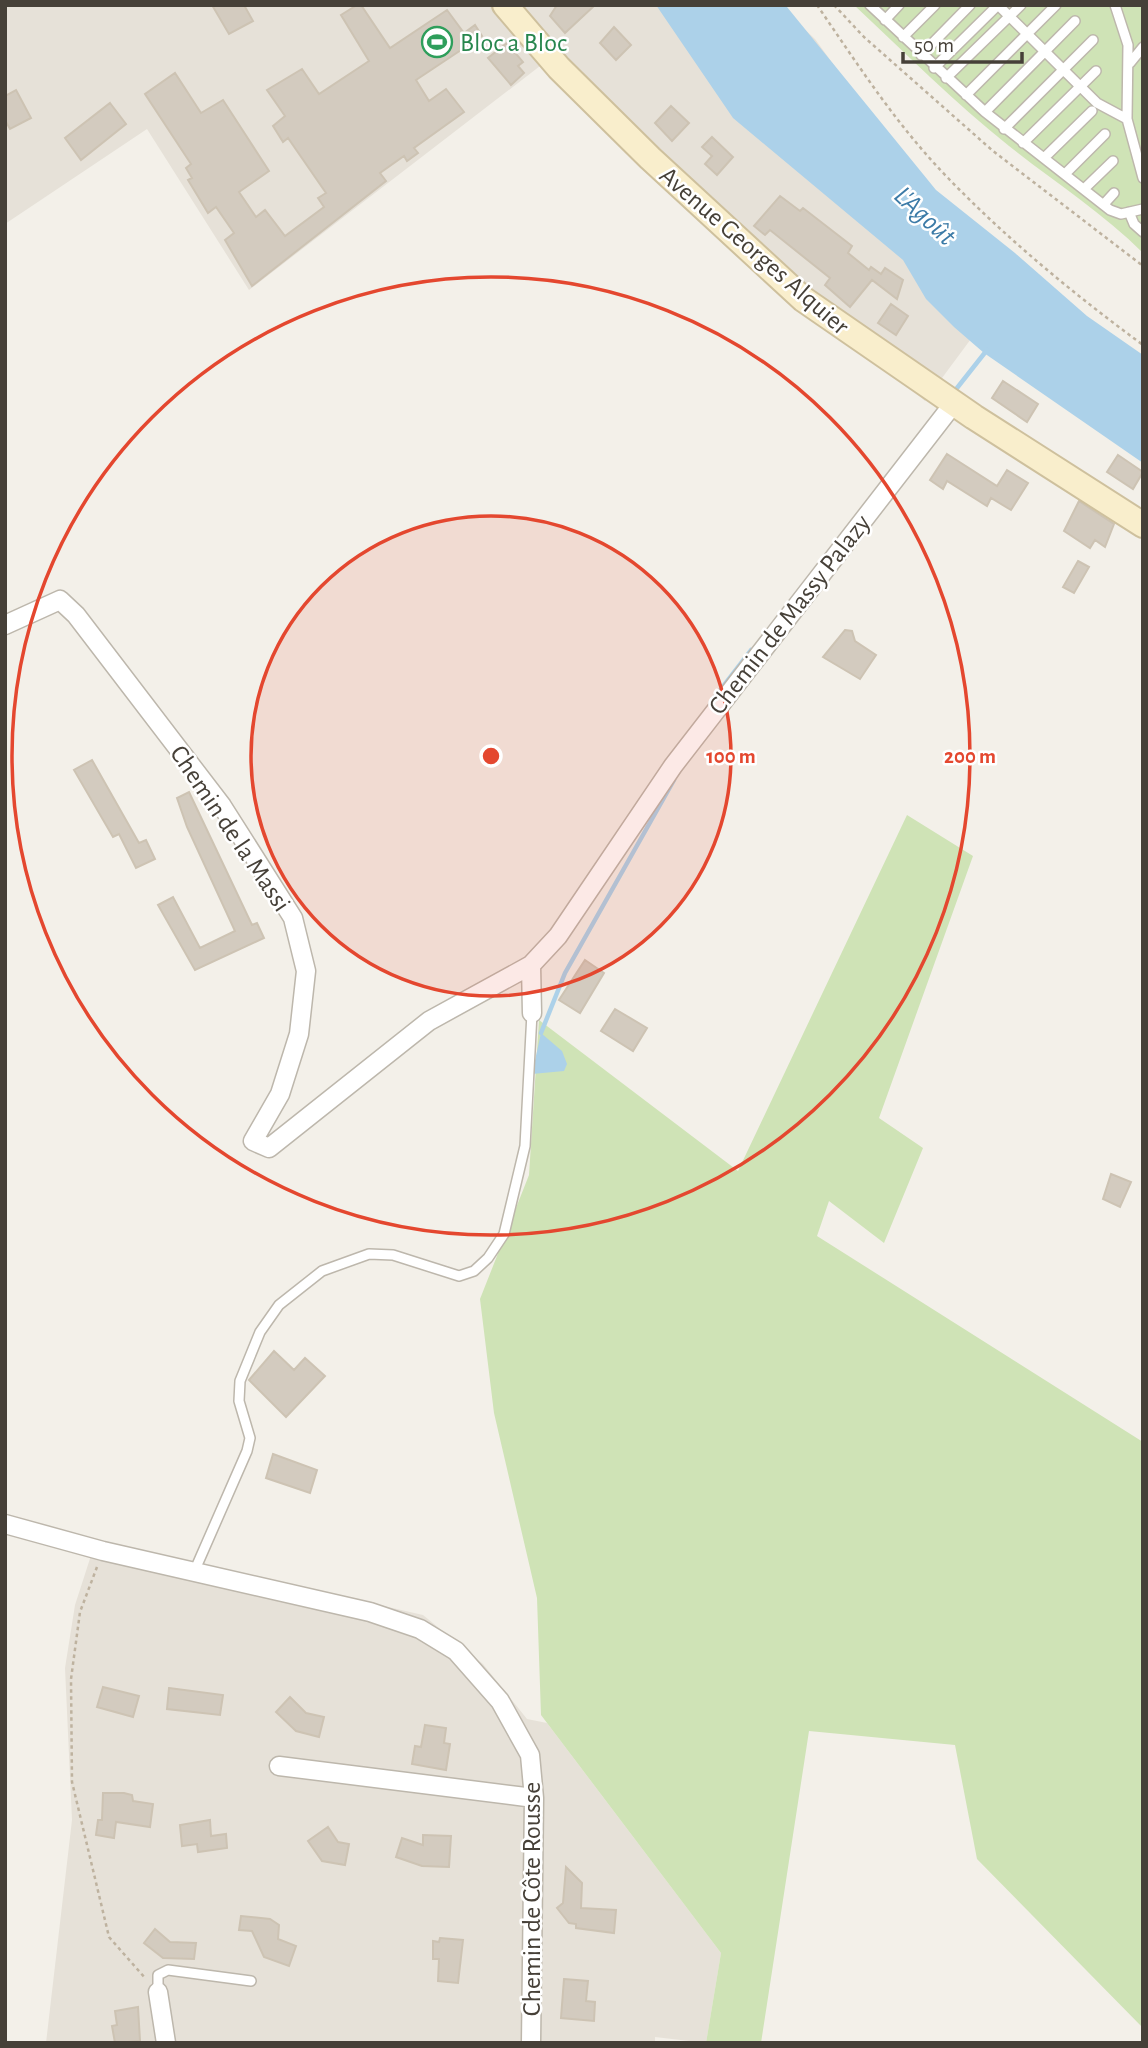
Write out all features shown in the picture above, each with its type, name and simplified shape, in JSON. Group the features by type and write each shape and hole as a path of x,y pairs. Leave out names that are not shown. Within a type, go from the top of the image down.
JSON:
{"main road":[{"name":"Avenue Georges Alquier","path":"505,5 559,68 742,247 803,299 869,348 1143,525"}],"street":[{"name":"Chemin de Massy Palazy","path":"531,965 585,901 673,766 954,402"},
{"name":"Chemin de la Massi","path":"5,625 60,600 76,615 222,806 293,918 306,971 299,1034 280,1094 253,1141 269,1148 429,1021 531,965"},
{"path":"531,965 532,1013"},
{"path":"5,1524 194,1572"},
{"name":"Chemin de Côte Rousse","path":"194,1572 370,1612 442,1640 456,1650 500,1701 530,1755 534,1798 531,2043"},
{"path":"279,1766 534,1798"},
{"path":"158,1992 166,2043"}],"lane":[{"path":"870,5 934,68 1004,129 1104,204 1121,214 1143,209"},
{"path":"885,20 899,5"},
{"path":"903,37 935,5"},
{"path":"921,55 970,5"},
{"path":"934,68 998,5 1097,103 1127,119"},
{"path":"946,78 1021,5"},
{"path":"965,95 1056,5"},
{"path":"1115,5 1128,45 1130,63 1127,119 1140,151 1143,178"},
{"path":"985,112 1075,21"},
{"path":"1004,129 1093,40"},
{"path":"1130,63 1143,47"},
{"path":"1023,143 1096,71"},
{"path":"1044,158 1092,111"},
{"path":"1065,173 1105,134"},
{"path":"1084,189 1112,161"},
{"path":"1104,204 1114,193"},
{"path":"1129,212 1134,224 1143,232"},
{"path":"194,1572 247,1451 250,1438 239,1401 240,1381 260,1332 279,1305 322,1271 369,1254 393,1255 459,1276 474,1271 488,1258 504,1234 525,1146 532,1013"},
{"path":"158,1992 158,1975 168,1970 251,1981"}],"path":[{"path":"817,5 890,109 949,179 1063,281 1143,345"},
{"path":"834,5 864,37 993,151 1143,266"},
{"path":"103,1551 80,1612 71,1679 72,1782 109,1937 158,1992"}],"shaded area":[{"path":"5,5 779,5 815,39 1002,297 925,401 540,66 249,290 147,129 5,224"},
{"path":"96,1540 423,1615 483,1664 527,1719 547,1723 721,1953 706,2043 655,2037 655,2043 46,2043 72,1820 65,1668 75,1605"}],"green space":[{"path":"854,5 1143,5 1143,253 989,129"},
{"path":"907,815 973,856 879,1118 923,1148 884,1243 829,1201 817,1236 1143,1442 1143,2028 977,1859 955,1745 809,1731 761,2043 706,2043 721,1953 541,1715 537,1598 494,1413 480,1299 529,1175 539,1020 738,1171"}],"water":[{"name":"L'Agoût","path":"656,5 787,7 936,190 1015,253 1087,316 1143,355 1143,463 984,353 954,327 926,299 903,260 733,118"},
{"path":"541,1033 562,1051 567,1064 564,1071 532,1074"}],"building":[{"path":"212,5 244,5 253,21 229,34"},
{"path":"361,5 390,48 447,10 464,33 475,25 482,36 416,80 429,101 446,89 464,112 414,148 418,153 407,161 404,156 380,173 386,181 252,286 225,240 234,233 216,207 208,213 188,180 192,178 186,168 191,164 145,94 175,73 201,113 223,100 269,171 239,192 256,217 265,210 285,236 324,207 318,198 326,193 288,138 283,142 273,126 285,116 267,90 302,69 319,94 369,61 341,15"},
{"path":"557,5 595,5 565,33 550,16"},
{"path":"614,27 631,45 616,60 600,43"},
{"path":"507,43 523,62 518,66 524,73 511,85 488,58"},
{"path":"16,90 31,118 10,129 5,120 5,96"},
{"path":"110,103 126,124 81,160 65,138"},
{"path":"671,106 689,123 672,141 655,123"},
{"path":"712,137 733,157 717,175 705,164 712,156 702,147"},
{"path":"780,196 800,211 803,208 852,246 848,253 869,270 871,267 881,274 885,268 903,280 897,299 872,280 850,307 825,285 830,278 770,230 765,235 754,226"},
{"path":"891,304 908,316 896,335 878,323"},
{"path":"1003,381 1038,404 1027,422 992,398"},
{"path":"947,454 997,486 1007,470 1028,483 1011,510 991,498 987,506 947,481 943,489 930,480"},
{"path":"1118,455 1143,472 1133,489 1107,472"},
{"path":"1079,501 1114,524 1105,547 1095,540 1090,548 1064,531"},
{"path":"1078,561 1089,567 1074,593 1063,587"},
{"path":"845,630 852,631 855,641 876,655 860,679 823,657"},
{"path":"92,760 139,843 146,840 155,859 136,868 119,834 113,837 74,770"},
{"path":"189,792 252,925 257,923 264,938 195,970 158,905 173,897 200,948 235,931 187,827 177,798"},
{"path":"585,960 604,973 580,1013 559,1000"},
{"path":"615,1009 647,1028 633,1051 601,1031"},
{"path":"1111,1174 1131,1182 1120,1207 1103,1199"},
{"path":"274,1351 294,1370 305,1358 325,1376 286,1417 249,1380"},
{"path":"273,1454 317,1470 310,1493 266,1478"},
{"path":"103,1687 139,1696 133,1717 97,1707"},
{"path":"169,1688 223,1695 220,1715 167,1709"},
{"path":"290,1697 306,1713 324,1717 319,1737 296,1731 276,1712"},
{"path":"425,1725 446,1728 444,1743 450,1744 446,1770 412,1764 415,1746 421,1747"},
{"path":"103,1793 124,1793 132,1795 133,1801 153,1804 150,1827 116,1822 114,1838 96,1835 98,1820 102,1820"},
{"path":"210,1820 211,1836 226,1834 227,1848 198,1852 197,1844 182,1846 180,1825"},
{"path":"328,1827 338,1842 349,1844 345,1865 322,1861 308,1841"},
{"path":"423,1835 451,1836 449,1867 422,1866 396,1857 402,1838 423,1845"},
{"path":"566,1867 582,1883 581,1908 616,1910 614,1933 576,1928 576,1924 569,1923 557,1908 563,1903"},
{"path":"241,1916 270,1919 279,1925 278,1939 296,1946 289,1966 264,1957 252,1931 239,1930"},
{"path":"155,1929 170,1942 196,1943 194,1959 163,1958 144,1943"},
{"path":"440,1938 463,1940 458,1983 438,1981 439,1959 433,1959 433,1941 439,1942"},
{"path":"564,1979 588,1981 586,2001 595,2002 594,2021 561,2018"},
{"path":"138,2007 140,2041 115,2043 112,2026 117,2025 115,2011"}],"waterway":[{"path":"957,388 987,350"},
{"path":"711,702 751,650"},
{"path":"541,1033 565,973 674,780"}],"place":[{"name":"Bloc a Bloc","path":"437,42"}]}
